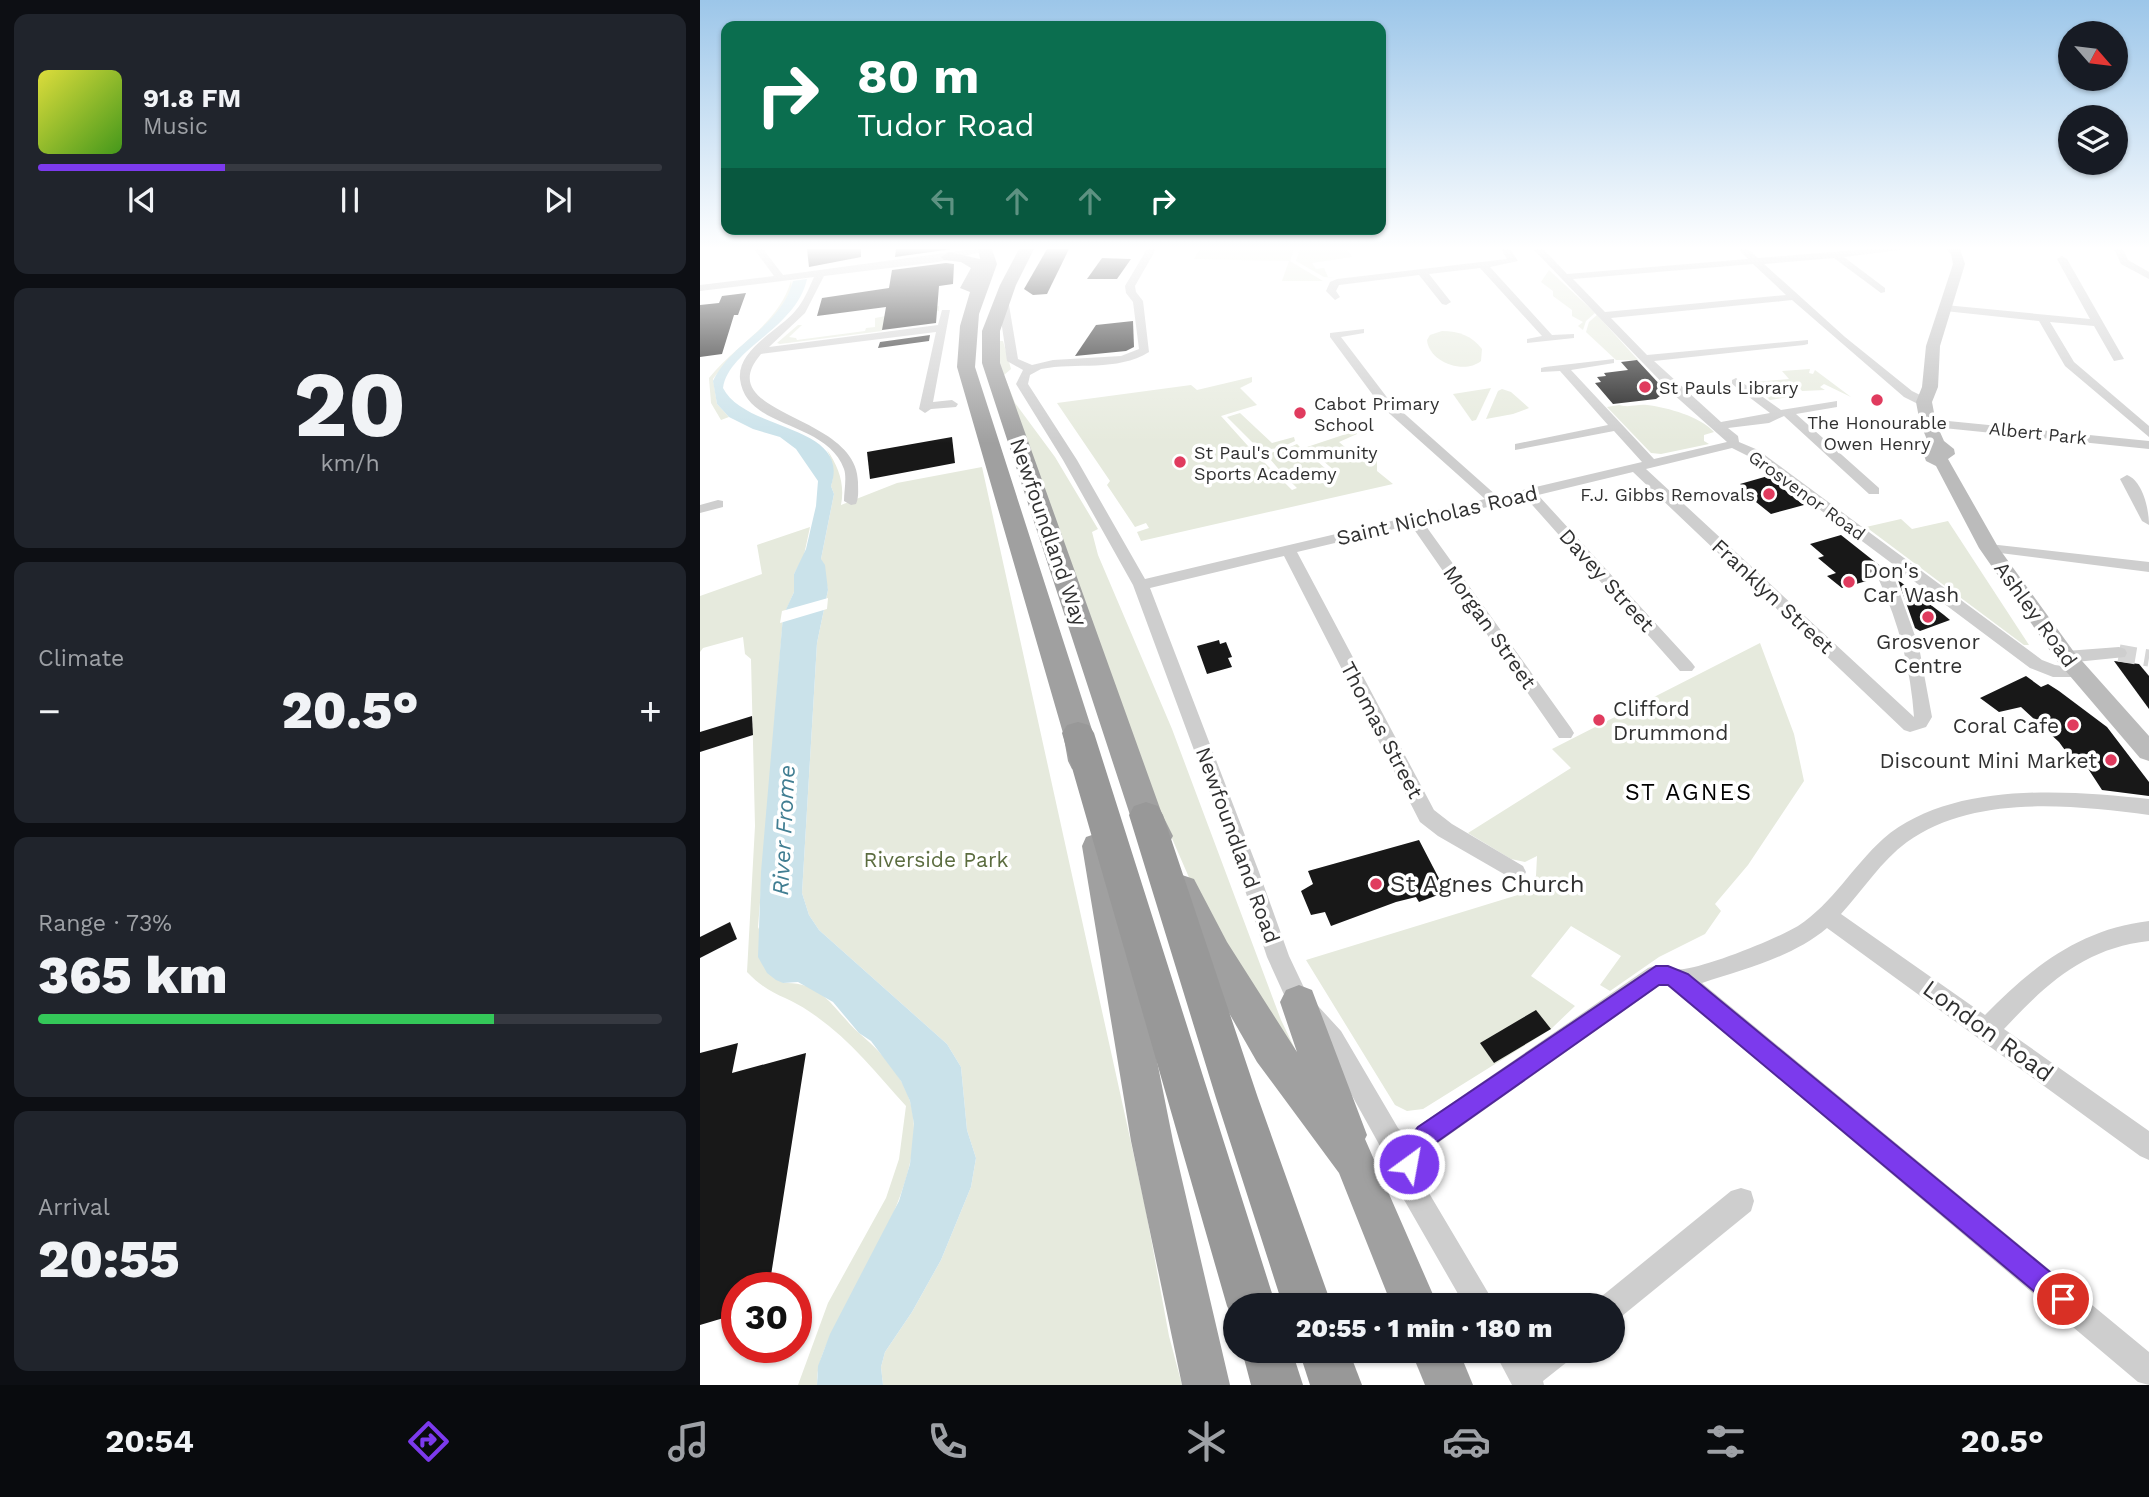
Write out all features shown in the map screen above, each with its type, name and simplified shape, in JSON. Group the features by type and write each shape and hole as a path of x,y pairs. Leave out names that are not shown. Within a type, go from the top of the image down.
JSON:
{"highway":[{"name":"Newfoundland Way","path":"971,314 966,367 1078,733 1152,1141 1206,1385"},
{"name":"Newfoundland Way","path":"998,314 991,331 991,363 1146,815 1214,953 1270,1049 1354,1159"},
{"path":"1078,733 1248,1293"},
{"path":"1146,815 1237,1098 1304,1293"},
{"path":"1299,1002 1354,1159 1410,1293"},
{"path":"1270,1363 1277,1385"},
{"path":"1328,1363 1336,1385"},
{"path":"1440,1363 1450,1385"}],"main road":[{"name":"Ashley Road","path":"1943,314 1933,346 1930,387 1924,402 1928,423 1940,453 1989,548 2072,665 2149,752"}],"street":[{"path":"798,314 760,351 747,369 745,378 748,395 758,407 812,428 832,442 844,457 853,479 851,501"},
{"path":"946,314 925,407 952,404"},
{"path":"1005,314 1012,357 1017,364 1031,369 1140,354 1145,350 1140,314"},
{"path":"1527,314 1550,339"},
{"path":"1605,315 1620,314"},
{"path":"1813,314 1908,394 1924,402"},
{"path":"2000,314 2096,323"},
{"path":"2091,314 2118,359"},
{"name":"Grosvenor Road","path":"1605,315 1676,390 1733,439 1733,444 1753,453 2036,664 2053,671 2119,653"},
{"path":"2043,318 2069,364 2149,433"},
{"path":"760,351 942,328"},
{"path":"1360,331 1334,335 1389,406 1494,501"},
{"path":"1531,341 1570,336"},
{"path":"1647,358 1797,345"},
{"path":"1545,370 1610,361"},
{"name":"Franklyn Street","path":"1563,368 1616,427 1644,466 1910,725 1920,722 1923,717 1915,653 1899,604 1887,580 1891,573 1904,566"},
{"name":"Newfoundland Road","path":"1031,369 1022,377 1023,387 1070,460 1141,585 1250,872 1278,957 1299,1002 1333,1039 1389,1137 1410,1158"},
{"path":"1736,382 1751,396 1766,401 1783,413 1874,491"},
{"path":"1389,406 1409,403"},
{"path":"1719,426 1769,419 1783,413 1833,404"},
{"name":"Albert Park","path":"1928,423 2149,444"},
{"path":"1520,447 1536,440 1616,427"},
{"path":"1432,443 1450,440"},
{"name":"Saint Nicholas Road","path":"1141,585 1733,444"},
{"path":"2127,479 2149,521"},
{"name":"Davey Street","path":"1529,493 1686,667"},
{"path":"700,509 718,504"},
{"name":"Morgan Street","path":"1415,521 1565,733"},
{"path":"1989,548 2149,567"},
{"name":"Thomas Street","path":"1289,551 1427,816 1444,830 1516,872"},
{"path":"1474,1293 1412,1189 1408,1175 1410,1158 1426,1136 1668,978 1745,958 1806,932 1826,915 1862,872 1900,836 1943,816 1986,805 2032,800 2116,802 2149,807"},
{"name":"London Road","path":"1826,915 2149,1147"},
{"path":"1987,1030 2027,987 2060,961 2093,943 2130,931 2149,931"},
{"path":"1668,978 2149,1371"},
{"path":"1625,1295 1741,1201"},
{"path":"1516,1363 1527,1381 1544,1363"}],"green space":[{"path":"773,314 777,314 713,379 717,404 729,417 721,420 711,403 709,378"},
{"path":"920,314 888,318 882,331 777,343 798,325 802,325 789,337 797,340 865,331 866,328 875,327 875,318"},
{"path":"1572,314 1594,314 1586,321 1583,330 1578,326 1583,322"},
{"path":"1597,315 1638,360 1616,360 1586,332 1589,322"},
{"path":"1442,331 1459,333 1474,341 1482,349 1481,361 1466,367 1440,360 1429,348 1427,340 1430,335"},
{"path":"998,341 1003,341 1011,369 1004,375 1015,403 1055,457 1098,529 1092,532 1098,555 1172,729 1281,1020 1295,1049 1291,1059 1224,958 1144,774 999,372"},
{"path":"1810,369 1809,373 1813,374 1815,370 1851,397 1824,384 1820,387 1825,390 1802,391 1798,386 1790,387 1793,392 1789,397 1770,400 1756,387 1759,386 1755,382 1789,379 1782,371"},
{"name":"St Paul's Community Sports Academy","path":"1252,377 1252,382 1240,388 1257,405 1221,416 1257,456 1261,455 1266,459 1263,461 1279,477 1283,476 1288,481 1285,483 1292,490 1297,488 1291,482 1292,479 1282,473 1265,453 1281,451 1297,444 1301,448 1296,453 1298,458 1315,459 1329,472 1325,473 1327,475 1340,473 1307,447 1355,431 1357,434 1339,442 1360,460 1377,455 1377,471 1393,484 1141,541 1137,532 1149,528 1146,523 1135,527 1107,485 1110,481 1057,403 1191,385 1197,390"},
{"path":"1491,388 1476,420 1472,421 1453,394"},
{"path":"1502,389 1511,392 1529,408 1486,419 1498,391"},
{"path":"1647,405 1674,411 1700,421 1714,432 1704,435 1704,441 1709,444 1661,454 1651,453 1607,407"},
{"path":"1240,413 1272,443 1294,437 1295,441 1280,448 1260,450 1227,417"},
{"name":"Riverside Park","path":"827,450 840,476 841,505 897,483 982,467 1145,1206 1169,1336 1182,1385 883,1385 881,1367 885,1352 912,1312 941,1260 971,1187 976,1158 967,1130 961,1067 947,1044 819,930 809,915 802,893 817,643 828,590 821,559 834,494 831,486 833,468"},
{"path":"1901,519 1912,529 1948,521 2029,645 2024,645 1866,527"},
{"path":"810,527 804,555 794,574 794,592 783,617 758,927 783,983 809,987 818,992 889,1063 910,1101 914,1126 906,1179 896,1206 827,1344 819,1364 817,1385 798,1385 806,1363 812,1363 812,1347 828,1303 886,1198 899,1159 906,1106 861,1056 824,1022 801,1006 771,991 747,972 755,826 751,659 745,654 743,637 703,648 700,652 700,596 762,574 757,545"},
{"path":"1760,643 1794,734 1804,781 1748,865 1715,904 1721,911 1705,934 1659,957 1610,991 1600,985 1621,956 1571,926 1531,976 1575,1006 1551,1029 1423,1109 1407,1111 1395,1105 1306,960 1521,894 1536,876 1537,856 1525,862 1511,859 1468,833 1571,768 1552,749"}],"water":[{"name":"River Frome","path":"775,314 788,314 737,361 723,388 735,402 752,413 812,439 826,451 833,466 831,486 834,494 821,559 825,565 828,590 817,643 802,893 809,915 819,930 947,1044 961,1067 967,1130 976,1158 971,1187 941,1260 912,1312 885,1352 881,1367 883,1385 817,1385 818,1366 830,1334 899,1201 910,1164 914,1124 910,1101 901,1081 871,1041 859,1033 833,1002 798,982 783,983 776,980 767,973 758,957 761,872 783,616 794,592 794,574 806,549 816,506 818,481 796,449 780,437 753,429 729,417 717,404 713,381 721,367"}],"pier":[{"path":"828,598 827,609 780,623 782,611"}],"building":[{"path":"700,314 738,314 734,315 722,354 700,357"},
{"path":"885,314 937,314 936,323 882,330"},
{"path":"1133,321 1134,347 1126,351 1075,356 1096,325"},
{"path":"930,335 929,341 878,348 880,342"},
{"path":"1637,360 1664,389 1664,393 1656,399 1613,404 1595,383 1601,382 1597,377 1606,376 1604,373 1628,370 1621,362"},
{"path":"952,437 955,463 870,479 867,452"},
{"path":"1768,476 1804,505 1771,514 1751,498 1754,497 1740,484"},
{"path":"1841,535 1884,569 1877,578 1842,588 1827,576 1836,573 1818,558 1824,556 1810,544"},
{"path":"1898,580 1950,620 1920,631 1915,628"},
{"path":"1219,640 1220,644 1226,642 1232,657 1228,658 1232,667 1207,674 1197,646"},
{"path":"2114,661 2139,664 2149,676 2149,709"},
{"path":"2026,676 2041,687 2048,684 2107,727 2149,782 2149,796 2102,790 2087,767 2078,768 2059,742 2021,707 1999,712 1980,698"},
{"path":"752,716 753,735 700,752 700,732"},
{"name":"St Agnes Church","path":"1419,840 1446,892 1419,902 1416,897 1396,902 1331,926 1325,912 1311,915 1301,891 1313,884 1308,871"},
{"path":"730,922 737,939 700,958 700,937"},
{"path":"1536,1010 1551,1029 1494,1063 1480,1043"},
{"path":"738,1043 732,1073 806,1053 772,1272 721,1272 721,1319 700,1325 700,1053"}],"tunnel":[{"path":"2119,653 2149,658"}],"place":[{"name":"St Pauls Library","path":"1645,387"},
{"name":"The Honourable Owen Henry","path":"1877,400"},
{"name":"Cabot Primary School","path":"1300,413"},
{"name":"St Paul's Community Sports Academy","path":"1180,462"},
{"name":"F.J. Gibbs Removals","path":"1769,494"},
{"name":"Don's Car Wash","path":"1849,582"},
{"name":"Grosvenor Centre","path":"1928,617"},
{"name":"Clifford Drummond","path":"1599,720"},
{"name":"Coral Cafe","path":"2073,725"},
{"name":"Discount Mini Market","path":"2111,760"},
{"name":"St Agnes Church","path":"1376,884"}],"district":[{"name":"ST AGNES","path":"1689,792"}],"route":[{"path":"1409,1164 1416,1147 1426,1136 1656,975 1668,975 1681,980 2063,1299"}]}
